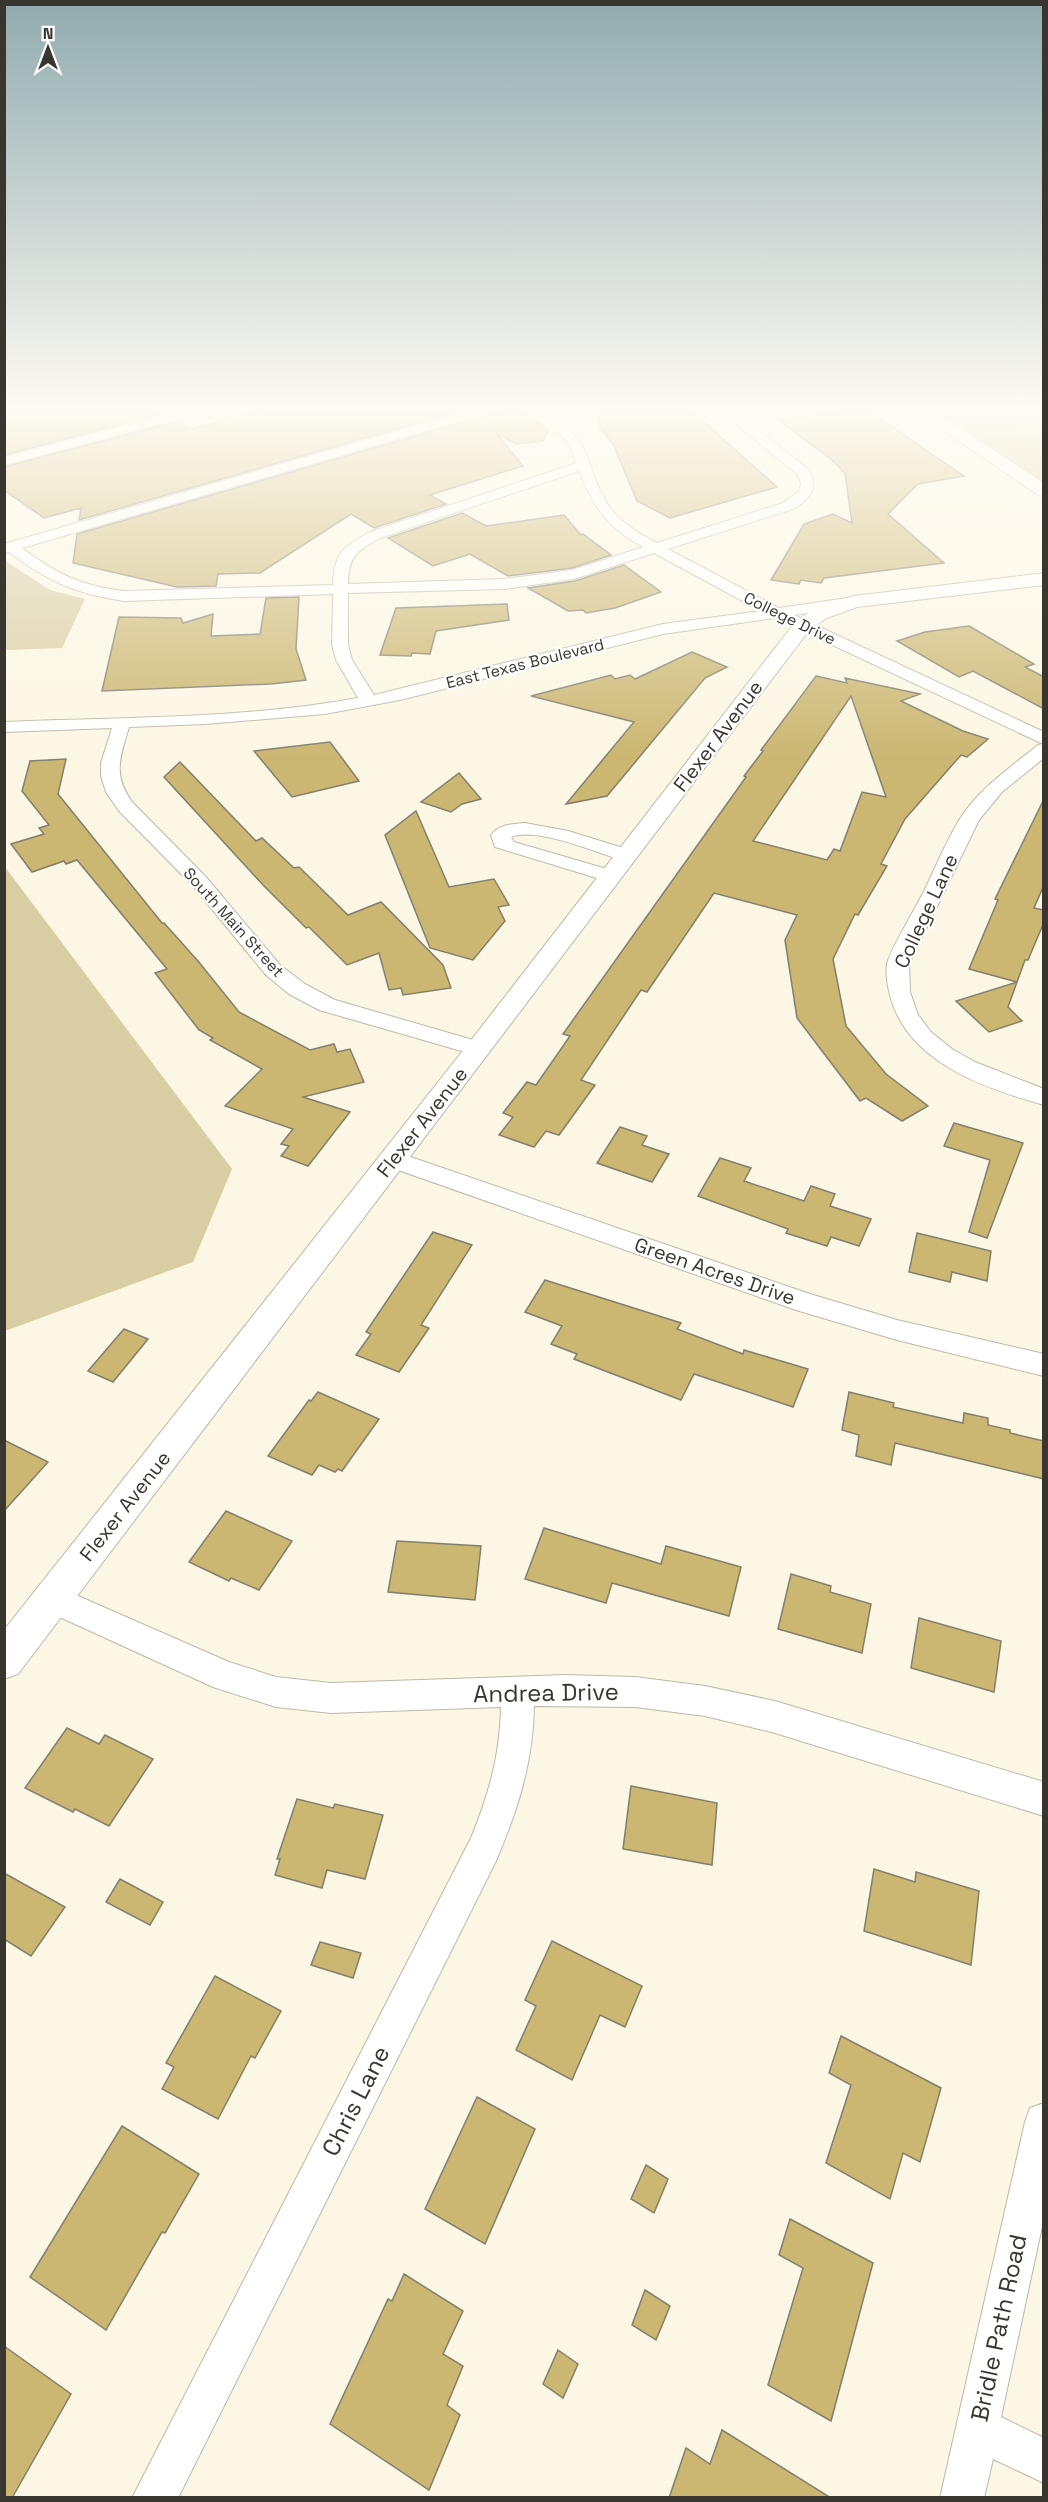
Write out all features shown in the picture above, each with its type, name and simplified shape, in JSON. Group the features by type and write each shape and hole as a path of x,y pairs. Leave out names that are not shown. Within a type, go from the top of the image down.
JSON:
{"street":[{"path":"8,548 88,525"},
{"path":"369,701 344,660 340,645 341,565 344,557 361,542 406,525"},
{"name":"College Drive","path":"619,525 656,549 775,612 1044,740"},
{"path":"8,548 51,577 82,590 102,594 148,597 534,582 574,574 730,525"},
{"name":"East Texas Boulevard","path":"4,727 279,714 369,701 663,629 775,612 1044,579"},
{"name":"Flexer Avenue","path":"4,1661 479,1049 802,625 820,614 854,602"},
{"name":"South Main Street","path":"122,723 110,763 110,776 116,792 126,807 199,881 273,970 297,989 327,1005 479,1049"},
{"name":"College Lane","path":"1044,749 996,788 970,818 898,964 896,983 899,1000 908,1017 924,1037 941,1052 968,1069 999,1083 1044,1096"},
{"path":"610,876 507,846 502,843 501,835 513,828 531,829 626,855"},
{"name":"Green Acres Drive","path":"393,1159 805,1303 897,1330 1044,1365"},
{"name":"Andrea Drive","path":"53,1599 224,1676 276,1692 331,1698 565,1690 635,1692 705,1701 775,1717 1044,1799"},
{"name":"Chris Lane","path":"154,2498 484,1849 506,1793 517,1737 518,1693"},
{"name":"Bridle Path Road","path":"962,2498 1044,2122"},
{"path":"978,2429 1044,2462"}],"shaded area":[{"path":"4,560 50,590 85,599 62,648 5,650"},
{"path":"5,867 232,1169 193,1262 5,1331"}],"building":[{"path":"109,525 334,525 260,573 218,574 216,586 177,587 73,563 77,534"},
{"path":"369,525 384,525 374,528"},
{"path":"427,525 572,525 581,535 583,534 611,555 572,568 508,576 470,554 433,566 388,538"},
{"path":"804,525 900,525 944,563 824,578 821,583 801,580 799,584 771,580"},
{"path":"624,565 661,592 615,608 586,613 583,610 568,611 528,588 575,581"},
{"path":"299,597 296,649 306,680 271,684 102,691 119,617 181,618 183,623 213,614 211,636 260,634 266,598"},
{"path":"507,604 509,620 436,631 430,654 380,655 396,608"},
{"path":"969,626 1034,664 1025,667 1044,677 1044,709 973,671 959,677 897,641 925,632"},
{"path":"692,652 727,667 705,678 607,796 566,804 634,722 531,696 611,675 615,679 630,675 635,679"},
{"path":"816,676 847,683 845,678 920,694 901,701 963,731 988,739 967,757 961,755 905,819 881,864 887,866 858,915 855,914 833,959 846,1026 886,1074 928,1106 902,1121 866,1098 860,1101 797,1018 785,940 797,915 714,893 647,992 641,990 581,1080 595,1085 559,1135 546,1131 534,1147 499,1135 513,1117 503,1113 527,1082 536,1085 570,1036 563,1034 746,777 744,776 763,751 761,750","holes":["851,696 886,797 862,792 840,851 834,849 827,860 753,841"]},
{"path":"330,742 359,781 292,797 254,751"},
{"path":"66,759 58,794 162,923 198,961 239,1012 310,1050 334,1044 337,1052 350,1049 364,1082 303,1097 350,1112 308,1166 281,1156 289,1146 281,1144 293,1129 225,1106 262,1069 210,1040 213,1038 199,1030 155,973 167,969 77,860 66,864 64,861 32,872 11,844 44,834 39,828 49,825 22,791 30,761"},
{"path":"180,762 256,841 262,838 294,868 299,867 348,915 381,902 443,965 451,988 403,995 401,988 389,990 379,953 347,965 264,886 164,777"},
{"path":"459,773 481,799 462,804 451,812 421,802"},
{"path":"1044,799 1044,885 1034,908 1044,910 1044,922 1028,960 1025,960 1017,982 969,969 998,900 995,899"},
{"path":"416,811 449,887 494,879 509,905 498,907 505,921 473,960 430,948 385,835"},
{"path":"1017,982 1008,1007 1022,1021 989,1032 956,1001"},
{"path":"954,1123 1023,1143 987,1238 969,1232 990,1160 944,1146"},
{"path":"620,1127 647,1136 642,1145 669,1154 652,1182 597,1163"},
{"path":"720,1158 751,1168 744,1181 804,1201 811,1186 835,1194 830,1206 871,1219 859,1246 831,1237 827,1246 786,1233 788,1229 698,1196"},
{"path":"433,1232 472,1245 421,1325 429,1328 399,1372 356,1355 371,1334 366,1332"},
{"path":"917,1233 991,1251 987,1281 952,1272 950,1282 909,1272"},
{"path":"545,1280 681,1323 677,1329 743,1354 744,1350 808,1369 793,1407 694,1374 681,1400 574,1359 577,1354 551,1344 562,1326 525,1312"},
{"path":"124,1329 148,1339 113,1382 88,1371"},
{"path":"318,1392 379,1419 342,1471 338,1469 335,1472 319,1465 312,1475 268,1456 309,1400 311,1401"},
{"path":"849,1392 894,1403 893,1407 963,1423 964,1413 988,1418 988,1425 1044,1441 1044,1479 895,1443 891,1465 856,1456 859,1435 842,1430"},
{"path":"4,1440 48,1462 4,1511"},
{"path":"226,1511 292,1541 259,1590 231,1578 229,1581 189,1562"},
{"path":"544,1528 661,1564 666,1546 741,1567 729,1616 612,1583 606,1603 525,1579"},
{"path":"397,1541 481,1546 475,1600 388,1592"},
{"path":"791,1574 831,1586 830,1592 871,1604 862,1653 778,1629"},
{"path":"919,1618 1001,1641 994,1692 911,1668"},
{"path":"67,1728 99,1744 105,1735 153,1759 109,1826 75,1809 73,1812 25,1788"},
{"path":"631,1786 717,1803 712,1865 623,1849"},
{"path":"297,1799 333,1808 335,1804 383,1815 365,1879 327,1870 322,1888 275,1875 280,1859 277,1859"},
{"path":"874,1869 915,1882 916,1872 979,1891 971,1965 864,1931"},
{"path":"4,1873 65,1907 31,1956 4,1939"},
{"path":"120,1879 163,1902 150,1925 106,1902"},
{"path":"552,1941 642,1986 625,2027 600,2015 572,2080 516,2050 536,2006 525,2000"},
{"path":"320,1942 361,1953 353,1978 311,1965"},
{"path":"215,1976 281,2011 255,2058 251,2056 218,2119 162,2089 174,2067 166,2063"},
{"path":"841,2036 941,2088 920,2162 903,2153 890,2199 826,2163 851,2085 829,2073"},
{"path":"477,2097 535,2129 485,2244 425,2209"},
{"path":"122,2126 199,2174 165,2233 162,2232 106,2330 30,2277"},
{"path":"646,2165 668,2179 654,2213 631,2199"},
{"path":"790,2219 873,2263 831,2421 768,2385 803,2268 779,2255"},
{"path":"404,2274 463,2311 443,2354 463,2366 447,2405 460,2415 429,2490 330,2424 388,2299 392,2301"},
{"path":"645,2290 670,2306 656,2340 632,2325"},
{"path":"4,2346 71,2394 12,2498 4,2498"},
{"path":"558,2350 578,2364 563,2398 543,2384"},
{"path":"722,2430 831,2498 669,2498 686,2448 710,2464"}]}
